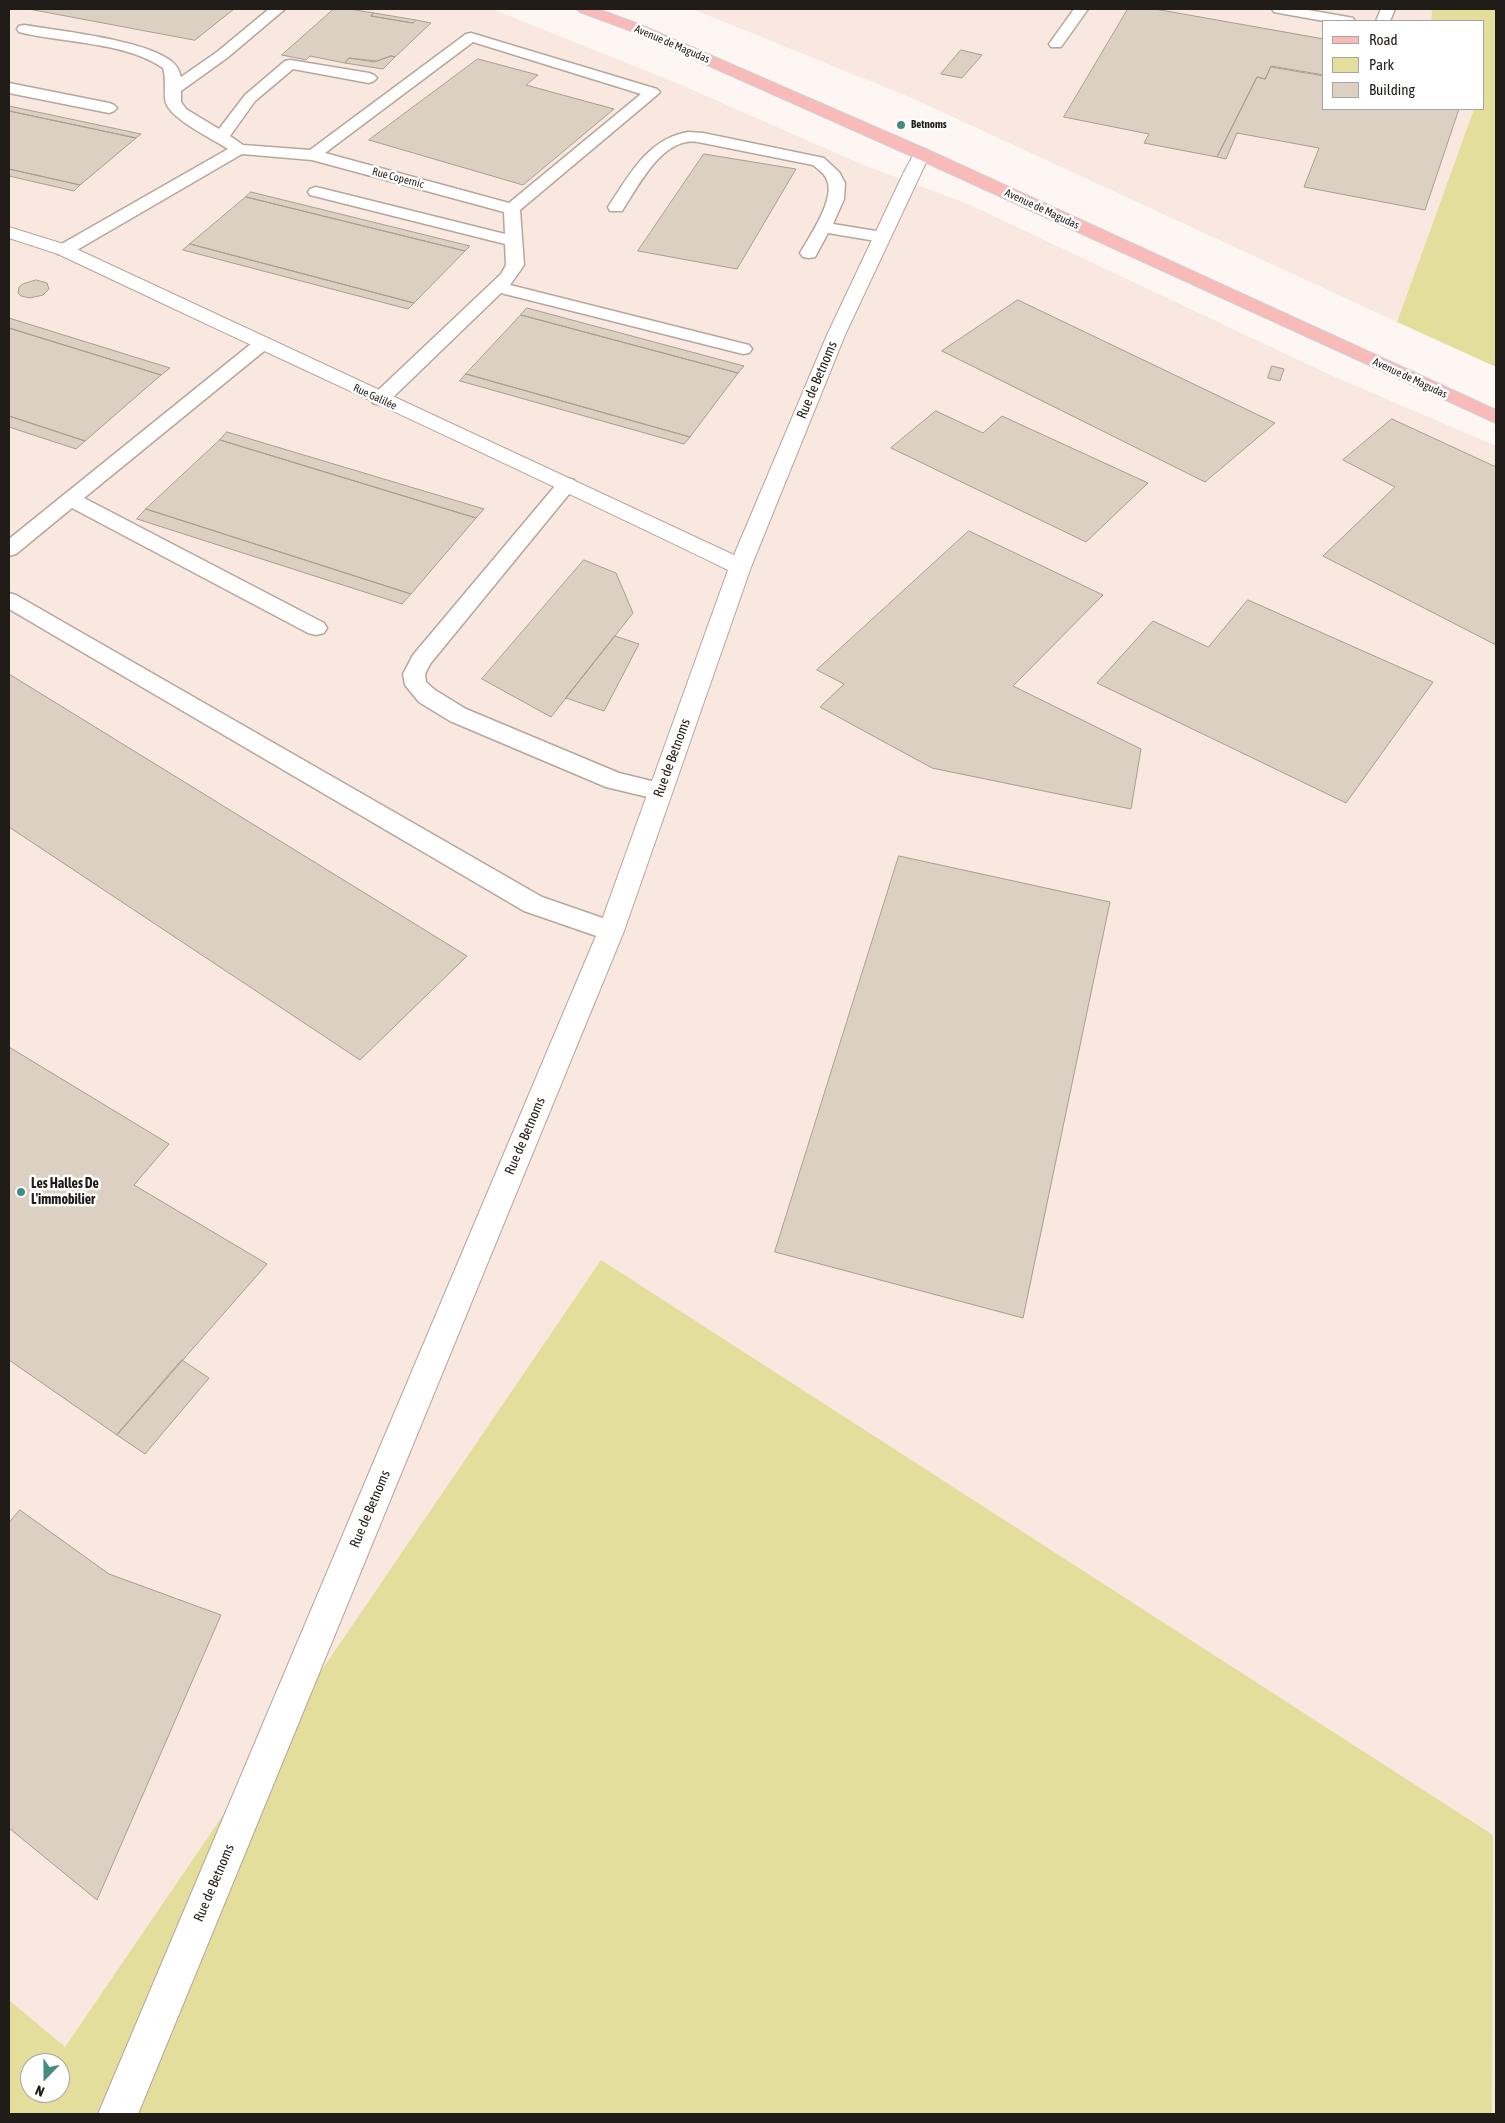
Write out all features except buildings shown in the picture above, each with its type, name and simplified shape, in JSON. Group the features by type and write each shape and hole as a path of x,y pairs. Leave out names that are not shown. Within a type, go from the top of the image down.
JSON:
{"main road":[{"name":"Avenue de Magudas","path":"585,9 636,28 922,154 1496,417"}],"street":[{"name":"Rue de Betnoms","path":"118,2114 611,931 740,567 836,335 922,154"},
{"name":"Rue Galilée","path":"9,232 64,250 740,567"}],"lane":[{"path":"174,89 222,55 278,9"},
{"path":"1056,44 1081,9"},
{"path":"1279,9 1342,20"},
{"path":"24,28 136,50 155,57 168,65 174,89 173,102 181,112 240,149"},
{"path":"313,155 471,36 652,92 512,210 515,265 508,277 380,399"},
{"path":"220,138 250,98 290,64 369,78"},
{"path":"9,88 109,108"},
{"path":"616,206 656,151 670,142 685,137 703,138 798,156 818,161 830,169 838,184 834,203 808,253"},
{"path":"64,250 240,149"},
{"name":"Rue Copernic","path":"240,149 313,155 512,210"},
{"path":"316,192 514,241"},
{"path":"823,226 882,236"},
{"path":"498,287 743,349"},
{"path":"9,549 263,343"},
{"path":"566,484 421,660 414,674 416,685 427,696 458,715 614,781 660,791"},
{"path":"70,499 316,628"},
{"path":"9,600 533,904 611,931"}],"shaded area":[{"path":"9,9 492,9 679,84 861,164 968,204 1328,374 1496,446 1496,2114 1492,2114 601,1260 65,2047 9,2000"},
{"path":"692,9 1432,9 1431,20 1322,20 1322,110 1474,110 1397,322 912,98"}],"green space":[{"path":"1432,9 1496,9 1496,367 1397,322 1474,110 1485,110 1485,20 1431,20"},
{"path":"601,1260 1493,1835 1492,2114 9,2114 9,2000 65,2047"}],"place":[{"name":"Betnoms","path":"901,125"},
{"name":"Les Halles De L'immobilier","path":"21,1192"}]}
